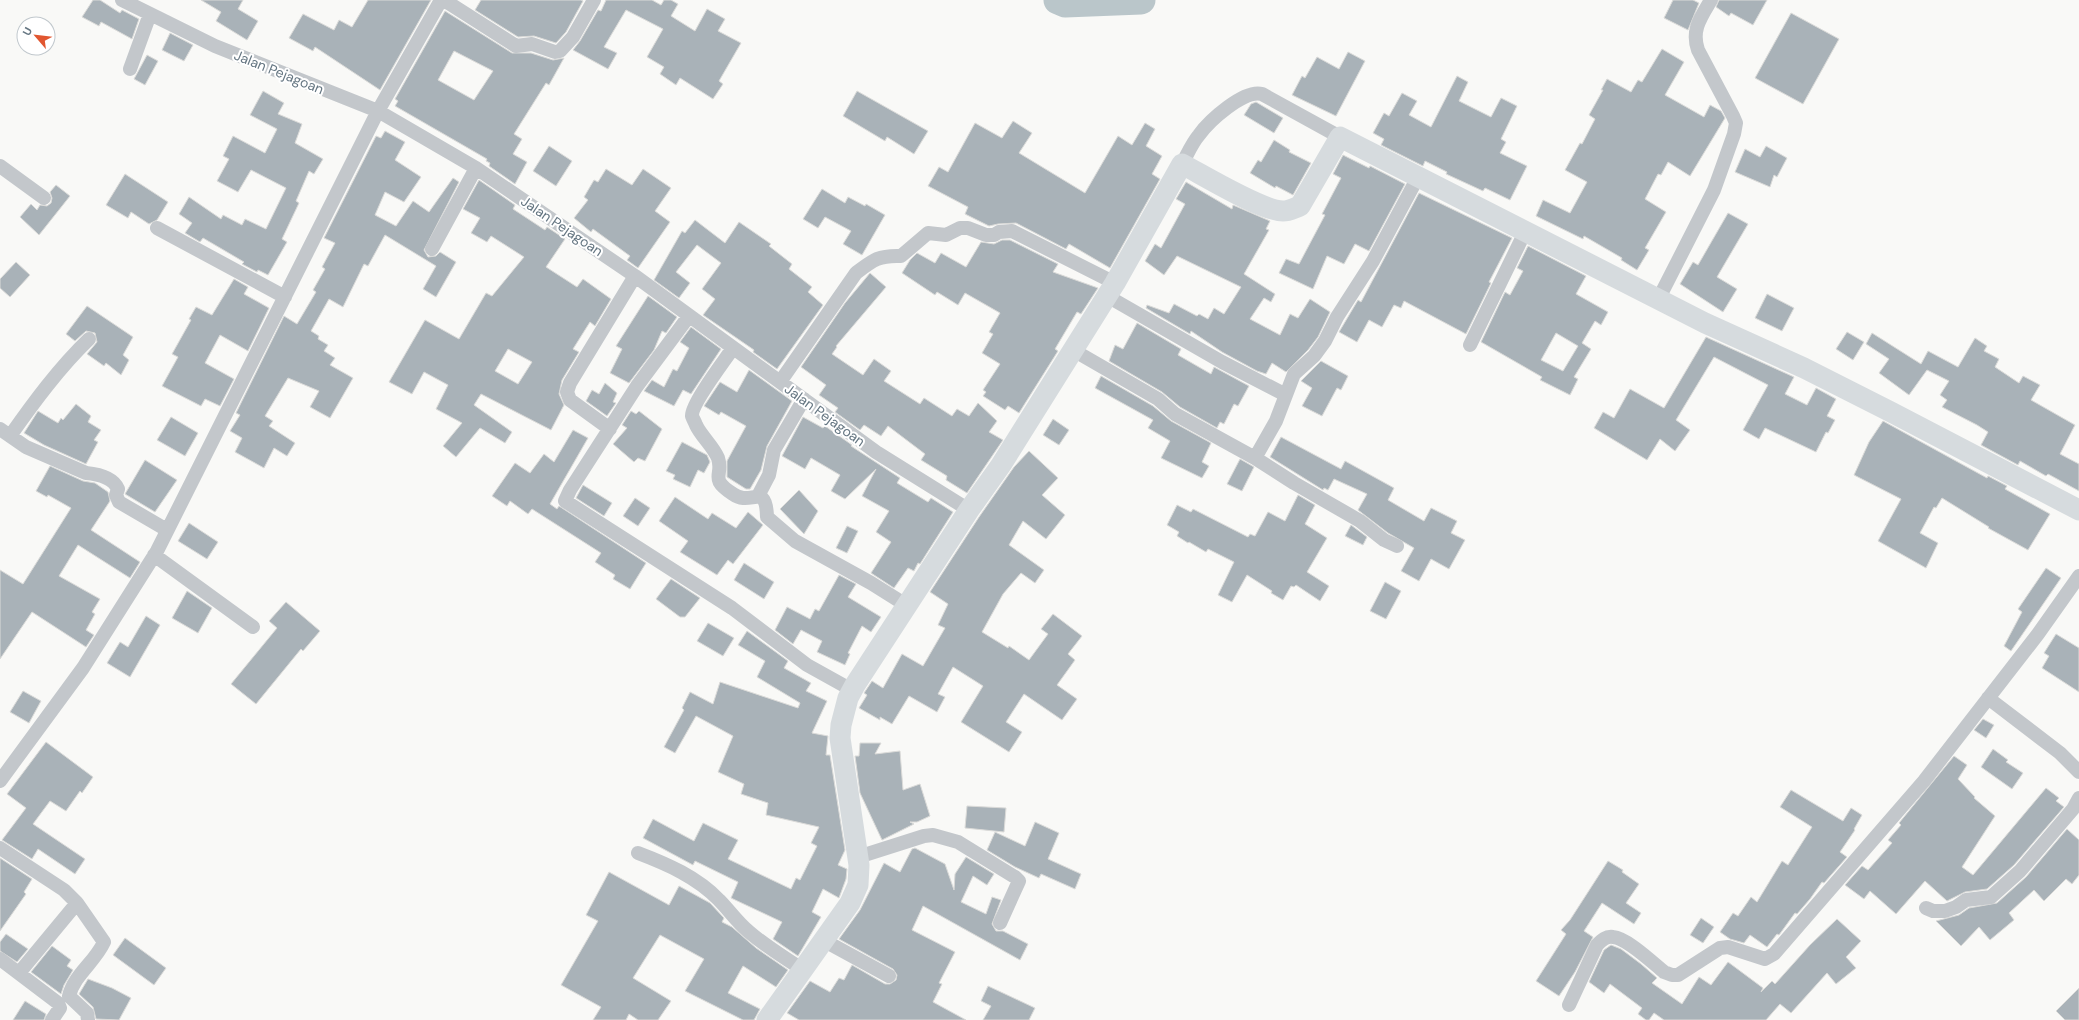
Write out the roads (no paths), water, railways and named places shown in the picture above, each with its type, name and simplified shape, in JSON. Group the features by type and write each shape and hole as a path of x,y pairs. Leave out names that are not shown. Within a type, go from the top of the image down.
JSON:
{"street":[{"name":"Jalan Pejagoan","path":"122,0 215,46 378,111 476,168 635,276 876,452 969,510"},
{"path":"0,781 83,668 154,555 168,530 378,111 441,0"},
{"path":"444,0 516,46 532,44 555,52 560,51 572,37 594,0"},
{"path":"1658,300 1714,190 1735,128 1733,116 1698,50 1695,41 1697,24 1711,0"},
{"path":"130,69 150,14"},
{"path":"772,1018 823,940 850,903 858,885 858,857 840,738 841,724 848,698 852,690 906,604 1001,465 1111,290 1198,136 1212,120 1233,104 1254,93 1262,94 1340,137 1658,300 1891,412 2079,510"},
{"path":"1182,164 1260,204 1282,211 1291,210 1300,206 1340,137"},
{"path":"0,166 44,198"},
{"path":"432,249 476,168"},
{"path":"1255,458 1276,421 1294,374 1314,356 1325,341 1337,317 1373,261 1418,177"},
{"path":"157,228 285,297"},
{"path":"780,382 856,273 873,260 887,255 901,256 928,233 946,235 960,228 968,228 986,236 994,235 999,232 1012,231 1111,290 1222,362 1286,395"},
{"path":"1470,345 1525,232"},
{"path":"610,429 570,400 567,392 570,383 635,276"},
{"path":"689,316 637,386 565,497 565,501 732,608 808,665 852,690"},
{"path":"89,339 5,432 26,447 86,473 95,472 114,482 118,489 116,495 119,502 168,530"},
{"path":"733,348 705,389 694,408 692,416 696,426 718,458 717,477 720,484 741,498 747,499 758,496 762,497 766,502 767,517 795,541 906,604"},
{"path":"1073,350 1158,400 1175,414 1255,458 1294,483 1360,521 1384,540 1397,546"},
{"path":"758,496 770,475 774,450 804,399"},
{"path":"154,555 254,627"},
{"path":"1569,1005 1597,945 1605,938 1614,937 1625,942 1664,972 1672,975 1678,975 1720,948 1728,947 1761,958 1770,958 1854,864 1914,793 2038,634 2079,576"},
{"path":"1988,698 2060,753 2079,772"},
{"path":"1926,908 1933,911 1945,911 1956,907 1966,900 1991,897 2020,871 2073,809 2079,798"},
{"path":"858,857 924,836 933,835 958,842 1015,877 1019,881 1000,923"},
{"path":"0,848 64,890 77,903 104,942 98,955 80,975 71,988 69,996 87,1013 88,1020"},
{"path":"638,853 669,865 692,879 718,899 748,932 803,970"},
{"path":"19,973 77,903"},
{"path":"823,940 889,976"},
{"path":"0,959 58,1002 60,1008 52,1020"}],"waterway":[{"path":"1058,0 1065,3 1141,0"}]}
